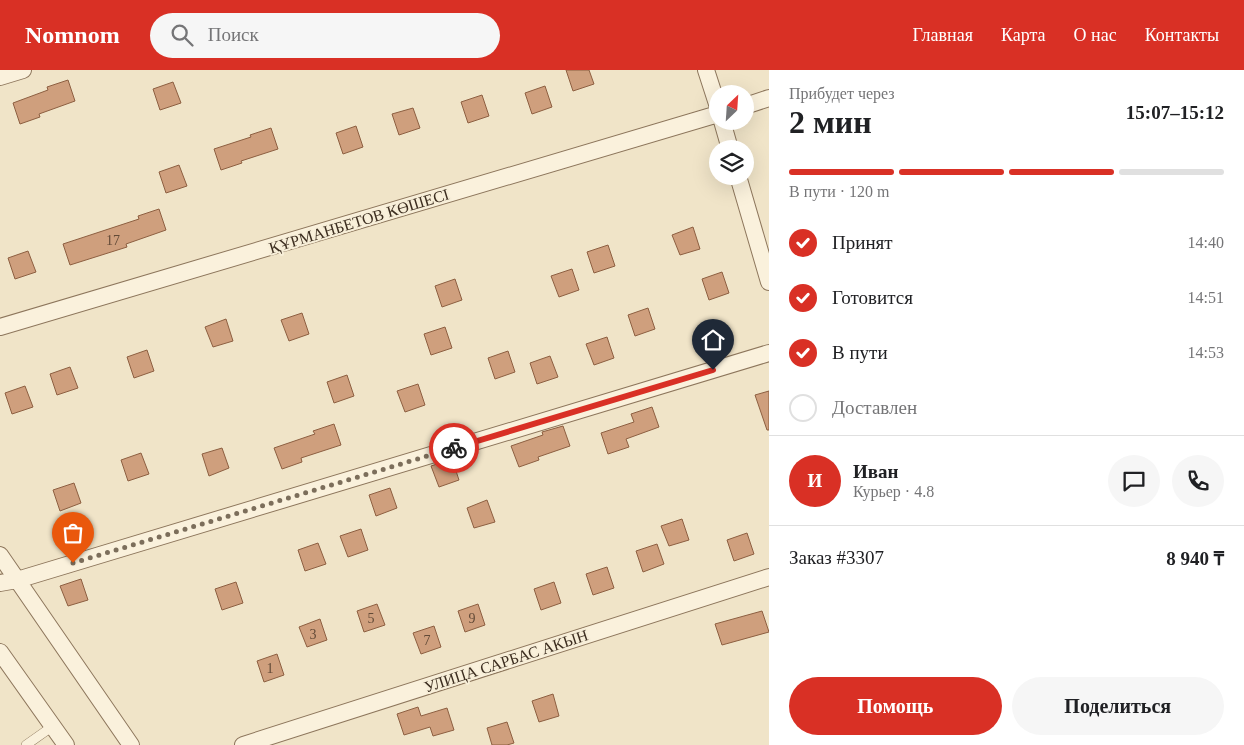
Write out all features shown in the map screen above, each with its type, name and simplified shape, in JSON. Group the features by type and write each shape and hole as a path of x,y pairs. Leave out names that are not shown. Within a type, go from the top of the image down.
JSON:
{"street":[{"path":"0,77 23,70"},
{"path":"706,70 711,85"},
{"path":"754,103 769,98"},
{"name":"ҚҰРМАНБЕТОВ КӨШЕСІ","path":"0,327 709,117"},
{"path":"741,185 769,282"},
{"path":"0,583 17,580 769,353"},
{"path":"0,555 130,745"},
{"name":"УЛИЦА САРБАС АКЫН","path":"244,745 769,577"},
{"path":"0,652 66,745"}],"lane":[{"path":"26,745 53,726"}],"building":[{"path":"566,70 589,70 594,84 573,91"},
{"path":"68,80 75,101 39,114 40,117 20,124 13,103 48,90 47,87"},
{"path":"173,82 181,103 160,110 153,89"},
{"path":"545,86 552,107 532,114 525,93"},
{"path":"482,95 489,116 468,123 461,102"},
{"path":"413,108 420,128 399,135 392,114"},
{"path":"356,126 363,147 343,154 336,133"},
{"path":"271,128 278,149 241,161 242,163 221,170 214,149 251,137 250,135"},
{"path":"179,165 187,186 166,193 159,172"},
{"path":"159,209 166,230 126,244 127,247 70,265 63,244 139,219 138,216"},
{"path":"693,227 700,249 680,255 672,235"},
{"path":"608,245 615,266 594,273 587,252"},
{"path":"28,251 36,272 15,279 8,258"},
{"path":"572,269 579,290 559,297 551,276"},
{"path":"722,272 729,293 709,300 702,279"},
{"path":"455,279 462,300 442,307 435,286"},
{"path":"648,308 655,329 635,336 628,315"},
{"path":"302,313 309,334 289,341 281,320"},
{"path":"226,319 233,341 213,347 205,327"},
{"path":"445,327 452,348 431,355 424,334"},
{"path":"607,337 614,358 594,365 586,344"},
{"path":"147,350 154,371 134,378 127,357"},
{"path":"508,351 515,372 495,379 488,358"},
{"path":"550,356 558,377 537,384 530,363"},
{"path":"70,367 78,388 57,395 50,374"},
{"path":"347,375 354,396 334,403 327,382"},
{"path":"418,384 425,405 405,412 397,391"},
{"path":"25,386 33,407 12,414 5,393"},
{"path":"769,391 769,430 767,430 755,395"},
{"path":"652,407 659,427 626,439 629,447 608,454 601,433 634,422 631,414"},
{"path":"334,424 341,445 301,458 302,462 282,469 274,448 315,434 313,431"},
{"path":"563,426 570,446 538,457 539,460 519,467 511,446 543,435 542,432"},
{"path":"222,448 229,468 209,476 202,454"},
{"path":"141,453 149,474 128,481 121,460"},
{"path":"452,459 459,480 439,487 431,466"},
{"path":"74,483 81,503 60,511 53,490"},
{"path":"390,488 397,508 376,516 369,495"},
{"path":"487,500 495,522 474,528 467,508"},
{"path":"682,519 689,540 669,546 661,526"},
{"path":"361,529 368,550 348,557 340,536"},
{"path":"747,533 754,554 734,561 727,540"},
{"path":"318,543 326,564 305,571 298,550"},
{"path":"657,544 664,564 643,572 636,551"},
{"path":"607,567 614,588 593,595 586,574"},
{"path":"81,579 88,600 68,606 60,586"},
{"path":"236,582 243,603 222,610 215,589"},
{"path":"554,582 561,603 541,610 534,589"},
{"path":"377,604 385,625 364,632 357,611"},
{"path":"478,604 485,625 465,632 458,611"},
{"path":"762,611 769,632 722,645 715,624"},
{"path":"320,619 327,640 307,647 299,627"},
{"path":"434,626 441,647 421,654 413,633"},
{"path":"277,654 284,675 264,682 257,661"},
{"path":"553,694 559,716 539,722 532,701"},
{"path":"418,707 421,716 447,708 454,730 433,736 430,727 404,735 397,714"},
{"path":"507,722 514,743 492,745 487,728"}],"way so far":[{"path":"73,563 454,448"}],"route":[{"path":"454,448 713,370"}]}
